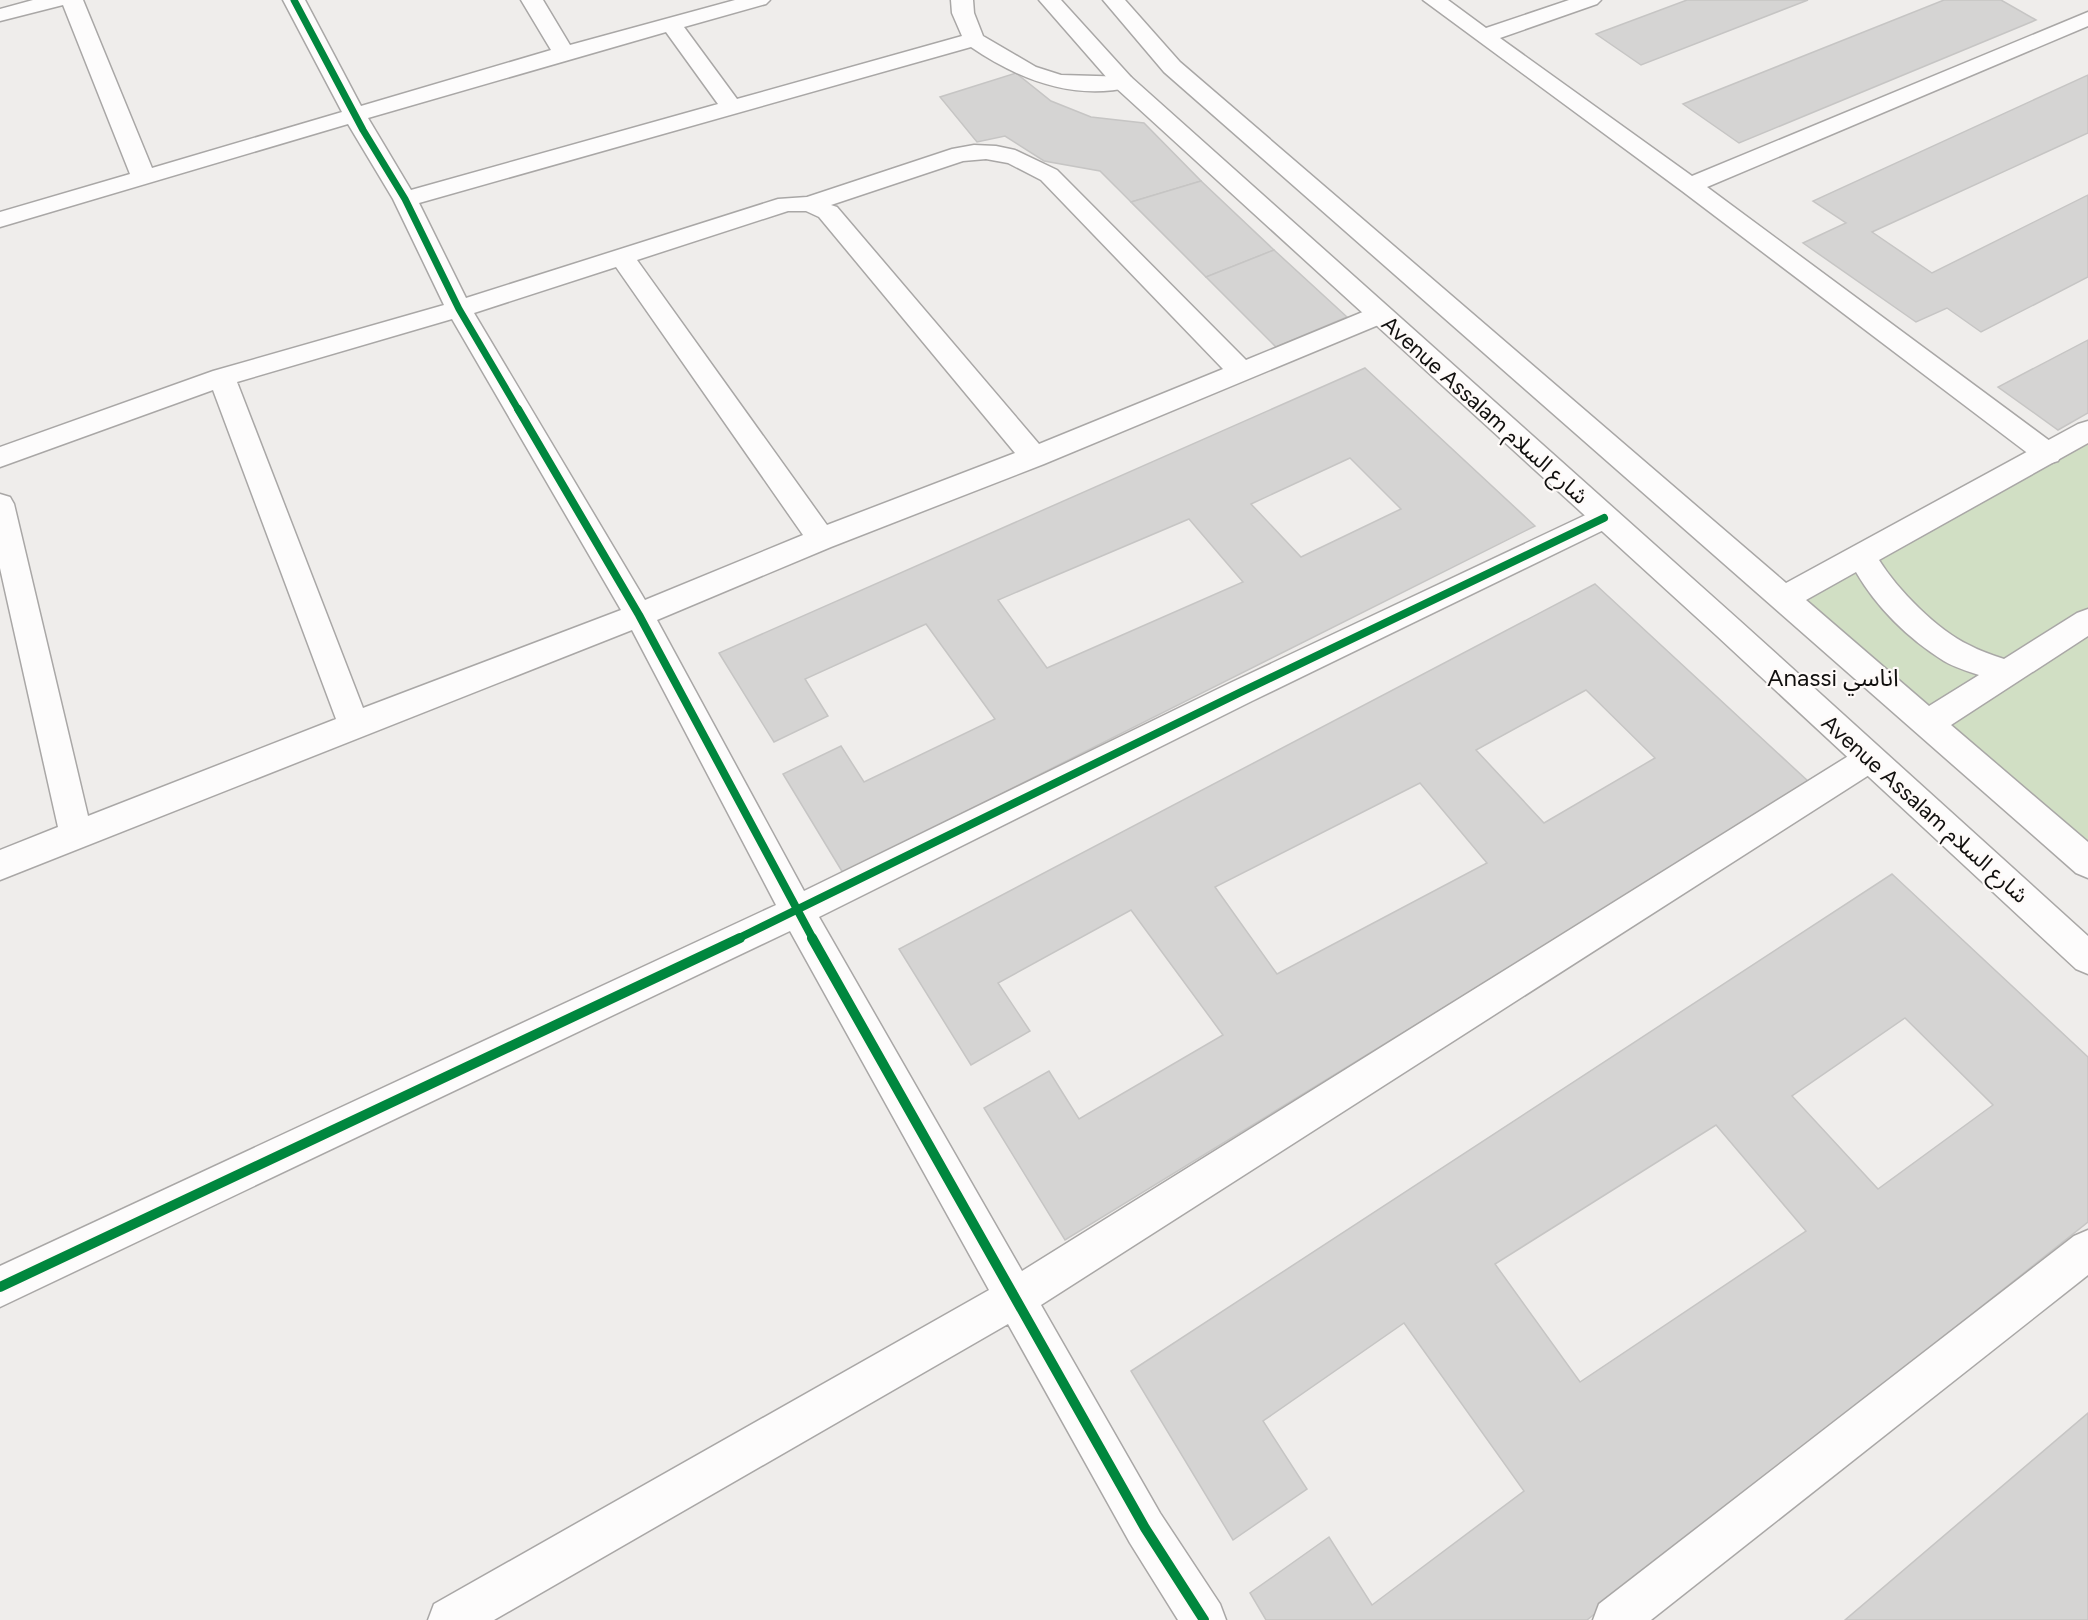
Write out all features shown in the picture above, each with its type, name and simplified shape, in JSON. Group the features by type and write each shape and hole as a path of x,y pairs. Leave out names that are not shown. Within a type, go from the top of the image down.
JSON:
{"street":[{"path":"0,15 58,0"},
{"path":"72,0 144,178"},
{"path":"294,0 356,115 405,199 459,309 639,615 797,911 1145,1528 1204,1620"},
{"path":"532,0 564,53"},
{"path":"0,220 564,53 759,0"},
{"path":"962,0 963,13 974,39 1030,73 1065,84 1094,85 1123,82"},
{"name":"Avenue Assalam شارع السلام","path":"1050,0 1123,82 1728,628 2088,958"},
{"path":"1114,0 1172,67 2088,863"},
{"path":"1434,0 1690,186 2048,454"},
{"path":"1483,36 1590,0"},
{"path":"1690,186 2088,18"},
{"path":"671,24 732,107"},
{"path":"405,199 974,39"},
{"path":"0,457 222,377 459,309 786,204 809,204 960,154 986,150 1021,158 1048,175 1242,372"},
{"path":"809,204 828,212 1034,457"},
{"path":"623,258 821,539"},
{"path":"0,866 354,724 639,615 821,539 1034,457 1379,315"},
{"path":"222,377 354,724"},
{"path":"1782,599 2088,431"},
{"path":"0,504 76,835"},
{"path":"0,1287 797,911 1241,692 1604,518"},
{"path":"1862,557 1882,590 1916,623 1956,653 2005,673"},
{"path":"1927,724 2087,623"},
{"path":"450,1620 1015,1298 1869,759"},
{"path":"1615,1620 2088,1250"}],"green space":[{"path":"2088,432 2088,863 1783,599"}],"building":[{"path":"1687,0 1808,0 1641,65 1596,34"},
{"path":"1944,0 2001,0 2036,20 1739,143 1683,104"},
{"path":"1016,73 1051,101 1091,117 1144,123 1201,181 1131,202 1100,171 1044,161 1005,136 977,142 940,97"},
{"path":"2088,75 2088,133 1872,232 1932,273 2088,195 2088,277 1981,332 1947,308 1916,322 1803,243 1846,223 1813,201"},
{"path":"1201,181 1274,250 1206,277 1131,202"},
{"path":"1274,250 1347,317 1276,347 1206,277"},
{"path":"2088,340 2088,413 2058,430 1998,387"},
{"path":"1365,368 1535,526 843,873 783,774 841,746 864,782 995,719 926,624 805,679 828,716 774,742 719,653","holes":["1350,458 1401,509 1301,557 1251,504","1189,519 1243,582 1047,668 998,600"]},
{"path":"1595,584 1810,783 1065,1240 984,1108 1049,1071 1079,1119 1223,1035 1131,910 998,983 1030,1031 971,1065 899,949","holes":["1586,690 1655,758 1544,823 1476,750","1420,783 1487,863 1277,974 1215,887"]},
{"path":"1892,874 2088,1057 2088,1222 1587,1620 1266,1620 1250,1593 1329,1537 1372,1605 1524,1491 1404,1323 1263,1421 1307,1489 1233,1540 1131,1371","holes":["1905,1018 1993,1105 1878,1189 1792,1096","1716,1125 1806,1231 1580,1382 1495,1264"]},
{"path":"2088,1413 2088,1620 1845,1620"}],"cycle path":[{"path":"294,0 363,130 405,199 459,309 639,615 797,911 1145,1528 1204,1620"},
{"path":"0,1287 797,911 1241,692 1604,518"}],"district":[{"name":"Anassi اناسي","path":"1833,677"}]}
